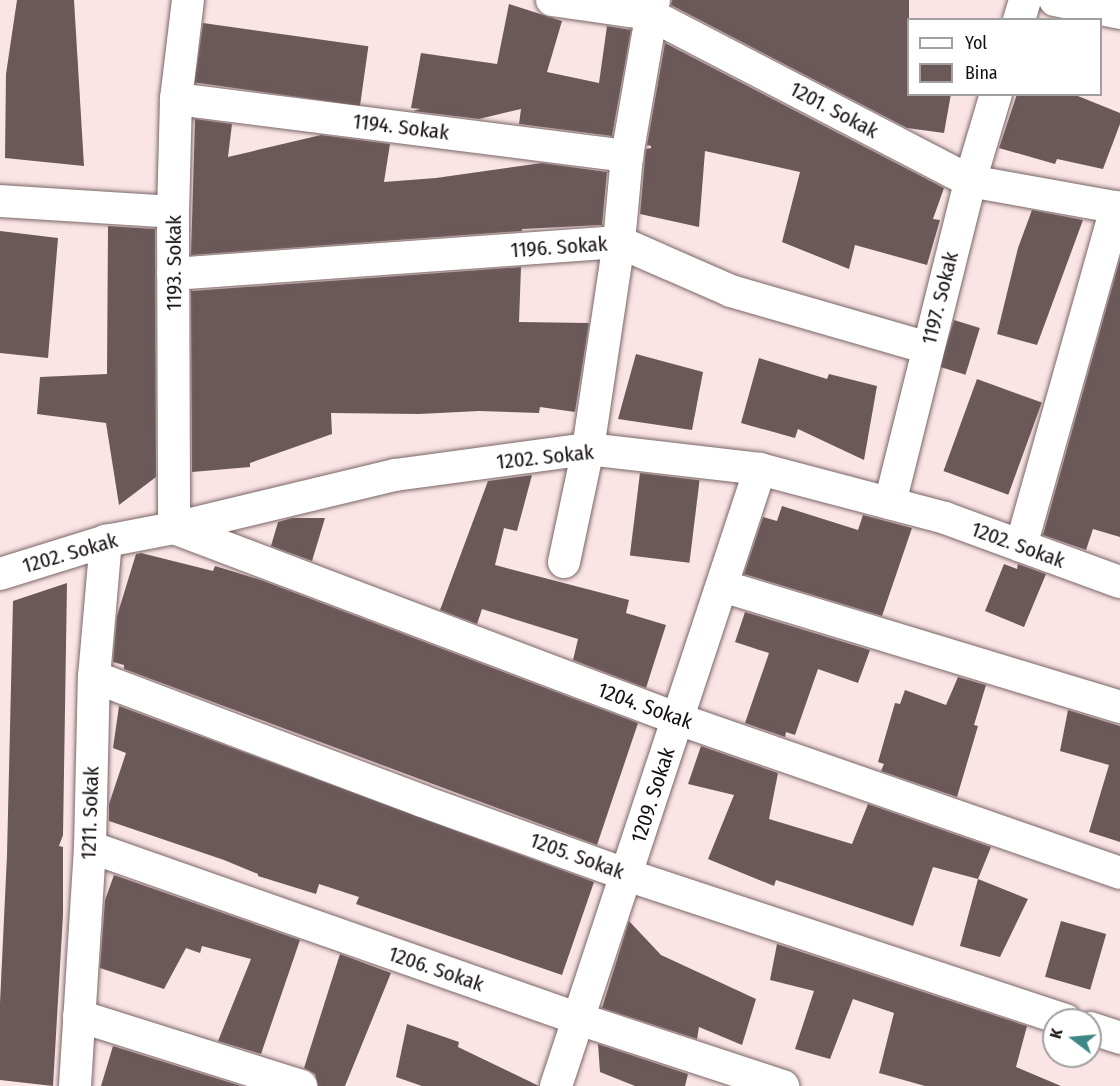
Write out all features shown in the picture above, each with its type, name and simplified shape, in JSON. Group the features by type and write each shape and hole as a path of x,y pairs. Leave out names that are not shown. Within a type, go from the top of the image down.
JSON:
{"street":[{"name":"1193. Sokak","path":"174,528 173,212 176,99 188,0"},
{"name":"1201. Sokak","path":"552,0 651,7 970,181 1118,208"},
{"path":"1020,18 1025,0"},
{"path":"1055,0 1120,14"},
{"path":"564,562 588,449 619,242 627,156 651,7"},
{"name":"1197. Sokak","path":"890,503 970,181 995,96"},
{"name":"1194. Sokak","path":"176,99 627,156"},
{"path":"0,201 173,212"},
{"path":"1021,546 1118,208"},
{"name":"1196. Sokak","path":"173,274 619,242 731,291 928,348"},
{"name":"1202. Sokak","path":"0,574 106,541 174,528 395,475 588,449 760,469 945,518 1120,582"},
{"name":"1209. Sokak","path":"556,1086 760,469"},
{"name":"1204. Sokak","path":"174,528 678,719 1120,873"},
{"name":"1211. Sokak","path":"75,1086 90,847 94,677 106,541"},
{"path":"722,586 1120,707"},
{"name":"1205. Sokak","path":"94,677 422,801 627,874 1042,1012"},
{"name":"1206. Sokak","path":"90,847 579,1019 783,1086"},
{"path":"79,1016 301,1086"},
{"path":"1102,1032 1120,1038"}],"building":[{"path":"17,0 74,0 84,166 5,158 6,74"},
{"path":"672,0 909,0 907,96 951,96 944,133 907,128 671,5"},
{"path":"509,4 562,21 547,72 599,83 607,26 631,30 612,136 519,124 521,109 479,119 413,111 420,109 411,108 421,53 497,64"},
{"path":"203,23 368,46 360,106 195,82"},
{"path":"665,43 944,188 933,219 940,220 927,265 855,245 849,269 782,242 800,172 705,151 699,227 640,214 646,149 651,148 647,145"},
{"path":"1016,96 1078,96 1120,113 1120,124 1103,169 1057,159 1055,164 999,148"},
{"path":"195,119 232,124 228,157 321,135 390,144 384,182 436,178 542,163 607,172 602,225 522,229 522,231 191,255"},
{"path":"1032,210 1083,220 1037,345 997,334 1018,248"},
{"path":"108,226 155,229 156,477 119,505 106,423 37,414 40,377 107,374"},
{"path":"0,231 58,238 48,358 0,353"},
{"path":"1120,259 1120,537 1093,529 1086,550 1043,535"},
{"path":"521,267 519,322 589,323 575,412 540,407 539,413 479,411 419,414 331,413 332,434 250,463 250,467 192,472 191,291"},
{"path":"954,320 980,328 965,375 940,367"},
{"path":"636,354 703,372 692,430 618,419"},
{"path":"759,358 827,379 829,374 877,386 864,460 798,429 795,438 741,423"},
{"path":"977,379 1042,403 1008,495 943,471"},
{"path":"640,473 700,480 689,563 630,555"},
{"path":"532,475 517,531 504,528 495,565 629,600 626,613 666,625 646,688 573,660 578,639 482,609 477,624 440,610 488,481"},
{"path":"782,506 858,530 863,515 912,528 882,616 744,574 763,517 777,521"},
{"path":"292,518 325,518 312,561 271,546 278,522"},
{"path":"141,553 213,571 215,566 261,580 638,723 597,845 124,669 124,665 113,662 117,616 136,554"},
{"path":"1004,564 1017,569 1018,564 1046,574 1024,627 985,611"},
{"path":"67,583 63,835 59,846 63,847 63,915 53,1086 0,1080 0,1003 7,855 13,601"},
{"path":"745,612 870,650 858,683 818,669 795,735 786,732 785,737 745,723 769,653 735,642"},
{"path":"958,677 986,685 974,725 978,726 957,797 881,771 884,764 878,762 895,703 900,704 905,690 946,705"},
{"path":"119,706 594,882 562,975 356,904 359,897 319,884 316,894 258,876 258,874 224,860 109,821 109,804 126,753 113,748"},
{"path":"1068,710 1120,726 1120,842 1089,832 1109,765 1060,751"},
{"path":"701,746 778,773 769,819 852,844 868,804 991,847 978,879 933,867 913,926 776,880 774,886 708,859 734,795 688,784"},
{"path":"114,875 300,940 261,1054 218,1041 251,959 202,946 200,953 186,948 164,989 100,968 105,900"},
{"path":"978,879 1028,899 1000,957 960,946"},
{"path":"629,921 661,955 756,999 742,1045 699,1027 697,1039 602,1008"},
{"path":"1061,921 1106,934 1090,990 1045,977"},
{"path":"777,944 1027,1026 1016,1067 1061,1086 925,1086 879,1073 894,1013 853,999 830,1059 795,1049 814,991 770,980"},
{"path":"340,954 391,973 345,1086 318,1086 315,1074 304,1068"},
{"path":"407,1024 459,1042 458,1047 539,1086 422,1086 396,1077"},
{"path":"598,1044 688,1074 685,1086 635,1086 600,1072"},
{"path":"113,1046 241,1086 101,1086"}]}
